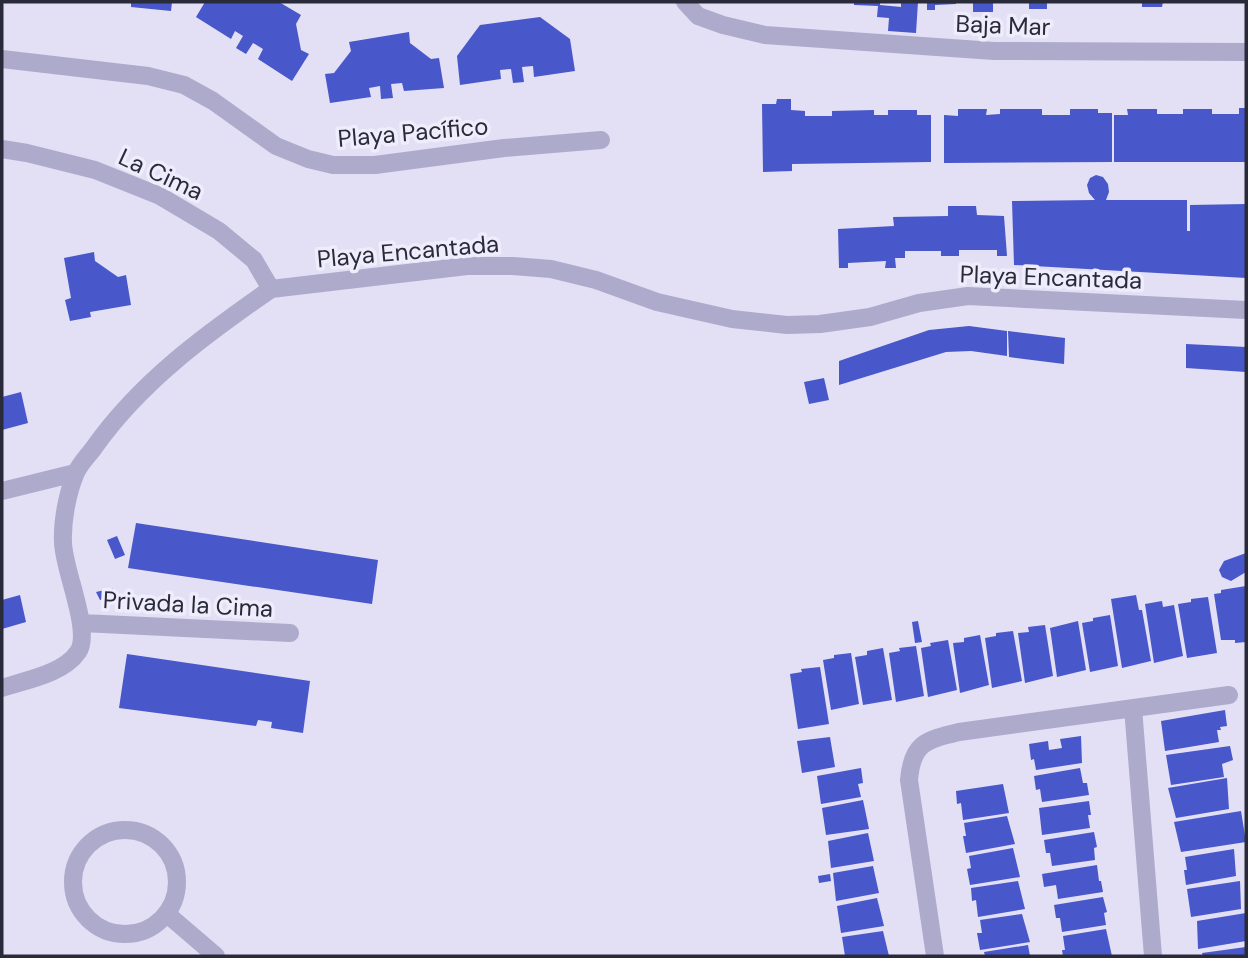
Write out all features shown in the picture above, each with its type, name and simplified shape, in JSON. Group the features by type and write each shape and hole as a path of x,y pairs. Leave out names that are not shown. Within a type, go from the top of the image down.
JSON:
{"street":[{"name":"Baja Mar","path":"685,2 698,16 765,35 994,51 1246,52"},
{"name":"Playa Pacífico","path":"2,59 148,76 184,85 213,101 276,146 308,159 333,165 375,164 504,148 601,140"},
{"name":"La Cima","path":"2,149 95,170 160,196 219,231 254,260 271,289"},
{"name":"Playa Encantada","path":"82,623 72,592 63,542 65,518 75,473 109,425 162,372 210,332 271,289 467,266 513,266 551,270 596,280 657,302 732,318 787,325 820,324 870,317 919,303 968,296 1246,310"},
{"path":"2,491 75,473"},
{"path":"2,688 48,673 67,663 81,646 82,623"},
{"name":"Privada la Cima","path":"82,623 290,633"},
{"path":"935,956 909,780 911,762 918,748 930,739 959,732 1229,695"},
{"path":"1133,708 1153,956"},
{"path":"119,829 139,831 158,840 171,856 178,875 176,896 167,914 152,928 132,934 111,933 93,924 79,908 73,889 74,868 84,849 99,836 119,829"},
{"path":"167,914 216,956"}],"building":[{"path":"131,2 172,2 171,11 131,7"},
{"path":"205,2 279,2 301,15 296,24 301,50 309,54 292,81 258,59 263,49 253,43 246,54 236,48 243,36 235,31 231,39 196,17"},
{"path":"854,2 880,2 880,5 901,7 901,2 918,2 916,33 888,31 889,18 877,17 878,6 854,5"},
{"path":"927,2 956,4 935,5 935,10 927,10"},
{"path":"973,2 993,2 993,12 973,12"},
{"path":"1029,2 1047,2 1047,9 1029,9"},
{"path":"1142,2 1163,2 1162,7 1142,7"},
{"path":"540,17 570,39 575,71 534,77 533,66 522,67 524,82 513,83 511,69 500,70 501,79 460,85 457,56 480,25"},
{"path":"409,32 410,43 431,59 439,58 444,88 404,91 402,83 391,84 393,98 381,99 380,86 369,88 371,97 330,103 325,74 334,73 351,51 349,42"},
{"path":"777,99 791,99 791,110 805,111 805,116 832,116 832,111 874,110 874,115 888,115 888,110 917,110 917,115 931,115 931,162 792,164 792,171 763,172 762,104 776,104"},
{"path":"1239,108 1246,108 1246,162 1114,162 1114,115 1128,115 1127,109 1157,109 1157,114 1183,114 1183,109 1212,109 1212,114 1239,114"},
{"path":"958,109 987,109 986,115 1000,114 1000,109 1042,109 1042,115 1070,115 1070,109 1098,109 1098,113 1112,113 1112,162 944,163 944,115 958,116"},
{"path":"1096,175 1103,177 1108,184 1106,200 1187,200 1187,231 1190,231 1190,205 1246,204 1246,278 1014,265 1012,201 1095,200 1087,185 1090,178"},
{"path":"948,206 976,206 977,215 1004,216 1007,256 997,256 997,250 959,250 959,256 941,256 941,251 905,251 905,258 895,258 896,268 885,268 886,261 848,263 848,268 839,268 838,229 894,226 893,217 948,216"},
{"path":"94,252 95,261 118,277 126,275 131,305 90,312 91,317 70,321 65,300 71,298 64,258"},
{"path":"969,326 1007,331 1007,356 971,351 946,352 839,385 839,361 929,330"},
{"path":"1008,331 1065,338 1064,364 1009,357"},
{"path":"1186,344 1246,347 1246,372 1186,368"},
{"path":"824,378 829,400 809,404 804,382"},
{"path":"21,392 28,423 2,430 2,397"},
{"path":"136,523 378,560 372,604 128,568"},
{"path":"117,536 125,555 115,559 107,540"},
{"path":"1246,553 1246,572 1231,581 1222,577 1219,570 1224,561"},
{"path":"1246,586 1246,642 1221,640 1214,594 1221,593 1221,590"},
{"path":"113,588 114,597 100,600 96,592"},
{"path":"20,595 26,622 2,629 2,600"},
{"path":"1136,595 1139,610 1142,610 1151,661 1122,668 1111,599"},
{"path":"1208,597 1217,653 1187,658 1178,604"},
{"path":"1162,601 1163,607 1174,605 1183,656 1154,663 1145,604"},
{"path":"1110,615 1118,666 1090,672 1082,623"},
{"path":"918,621 922,642 915,643 912,622"},
{"path":"1078,621 1086,670 1057,677 1050,628"},
{"path":"1045,625 1053,676 1025,683 1018,633 1029,632 1028,627"},
{"path":"1013,631 1022,681 992,688 985,638 996,636 996,633"},
{"path":"980,635 989,685 960,693 953,643 964,642 964,638"},
{"path":"948,640 957,690 928,697 921,648 931,646 930,643"},
{"path":"916,646 924,696 896,702 889,653 900,651 899,648"},
{"path":"883,648 892,700 863,705 855,657"},
{"path":"851,653 859,704 831,710 823,660 834,658 834,655"},
{"path":"127,654 310,681 303,733 271,728 272,722 258,720 256,726 119,708"},
{"path":"820,667 829,724 798,729 790,674 802,672 801,669"},
{"path":"1225,710 1227,726 1217,730 1219,742 1165,751 1161,721"},
{"path":"1081,736 1082,763 1036,770 1034,759 1031,760 1029,744 1048,741 1049,750 1062,748 1060,739"},
{"path":"830,737 835,767 802,773 797,741"},
{"path":"1230,746 1233,760 1222,764 1224,777 1171,785 1166,755"},
{"path":"861,768 863,783 858,784 861,797 821,804 817,776"},
{"path":"1080,768 1089,795 1042,802 1040,789 1036,790 1034,776"},
{"path":"1227,778 1229,809 1176,818 1168,788"},
{"path":"1003,784 1009,813 963,820 956,791"},
{"path":"863,800 869,829 826,835 822,808"},
{"path":"1089,801 1090,828 1042,835 1039,808"},
{"path":"1241,811 1246,842 1181,852 1174,822"},
{"path":"1007,816 1015,844 966,853 964,823"},
{"path":"1094,832 1097,847 1094,848 1095,860 1052,866 1044,840"},
{"path":"868,833 874,861 831,868 828,841"},
{"path":"1013,848 1020,877 970,885 967,869 971,868 969,856"},
{"path":"1234,849 1236,876 1186,885 1185,857"},
{"path":"1097,865 1103,892 1058,899 1056,885 1044,887 1042,874"},
{"path":"873,866 879,893 836,901 833,873"},
{"path":"830,874 831,881 819,883 818,876"},
{"path":"1018,881 1025,909 978,917 971,888"},
{"path":"1240,881 1241,909 1191,917 1187,889"},
{"path":"1103,897 1107,912 1104,913 1106,925 1062,932 1054,905"},
{"path":"877,898 884,926 841,933 837,906"},
{"path":"1246,913 1246,941 1198,949 1197,921"},
{"path":"1022,914 1030,942 980,950 977,933 982,933 980,920"},
{"path":"1106,929 1112,956 1063,956 1063,936"},
{"path":"883,931 889,956 845,956 842,937"},
{"path":"1028,945 1030,956 985,956 984,952"},
{"path":"1246,947 1246,956 1203,956 1202,953"}]}
